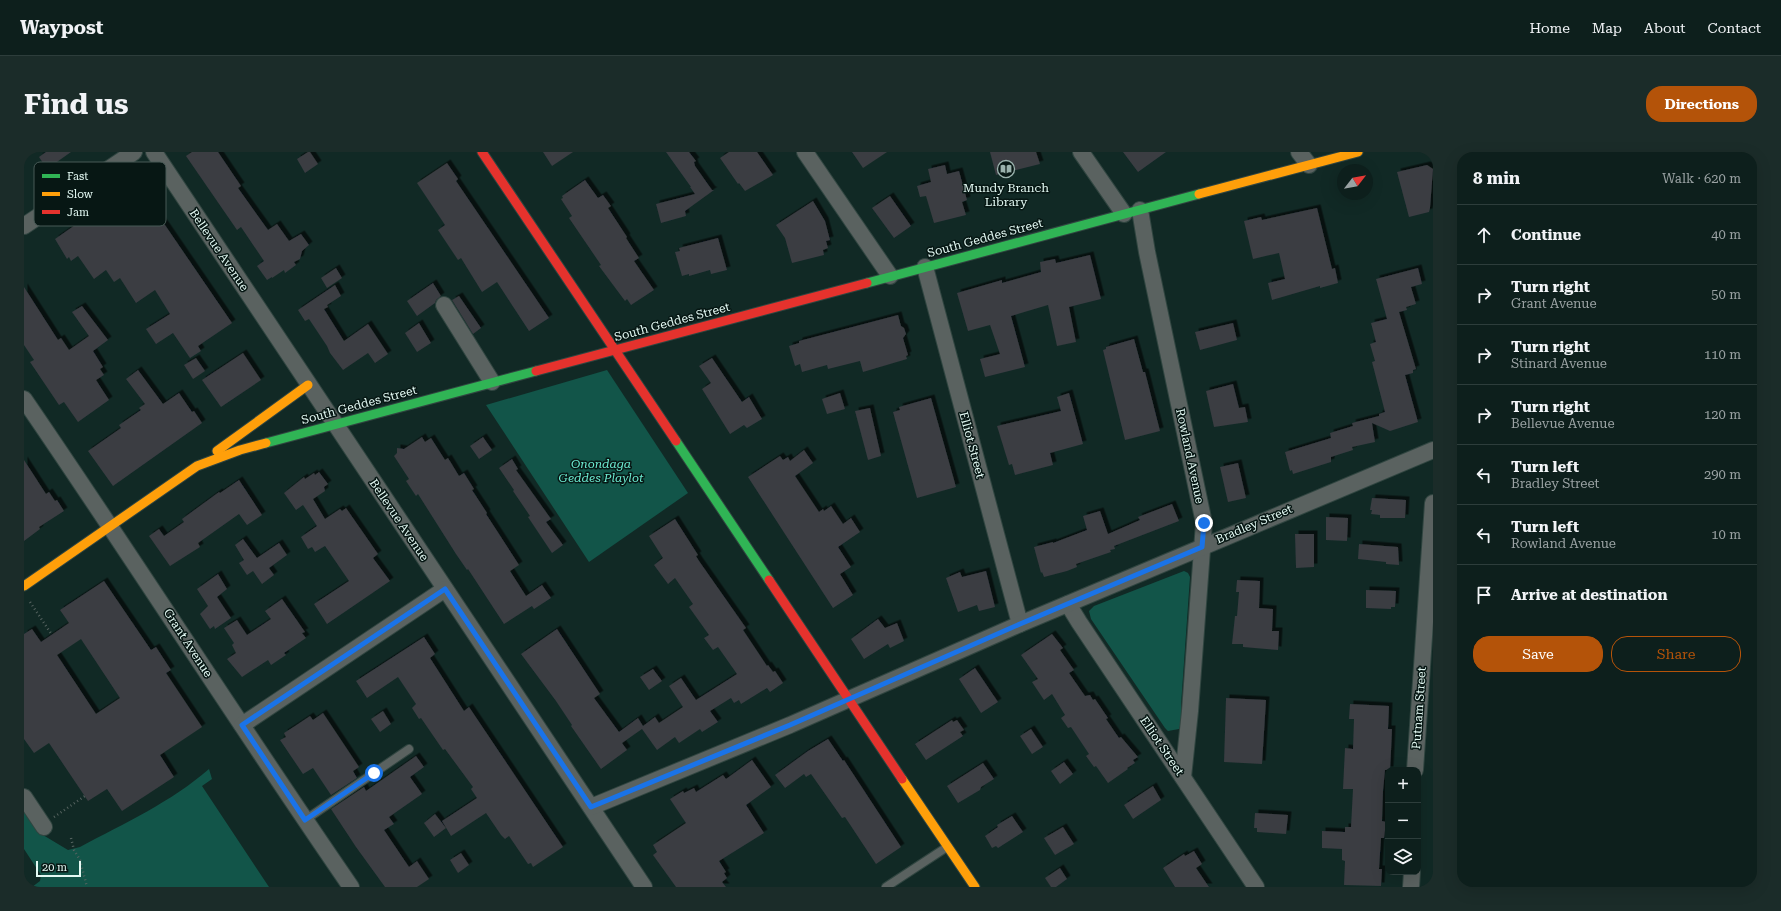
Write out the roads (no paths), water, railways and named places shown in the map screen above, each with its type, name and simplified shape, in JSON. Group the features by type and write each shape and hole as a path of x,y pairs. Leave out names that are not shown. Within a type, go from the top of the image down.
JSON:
{"main road":[{"path":"482,152 975,887"},
{"name":"South Geddes Street","path":"24,586 197,466 240,450 925,266 1358,152"},
{"path":"197,466 308,385"}],"street":[{"path":"119,162 134,152"},
{"name":"Bellevue Avenue","path":"154,152 161,162"},
{"path":"805,152 890,276"},
{"path":"1081,152 1124,214"},
{"path":"1299,152 1308,165"},
{"name":"Bellevue Avenue","path":"166,170 308,385 644,887"},
{"name":"Rowland Avenue","path":"1140,210 1147,252 1204,523 1190,711 1183,777"},
{"path":"24,226 34,219"},
{"name":"Elliot Street","path":"925,266 1020,624"},
{"path":"444,305 492,382"},
{"name":"Grant Avenue","path":"24,399 111,526 305,820 351,887"},
{"name":"Bradley Street","path":"591,807 790,725 1020,624 1433,450"},
{"name":"Putnam Street","path":"1415,767 1433,503"},
{"path":"242,725 445,589"},
{"name":"Elliot Street","path":"1068,604 1083,629 1256,887"},
{"path":"24,797 43,826"},
{"path":"1411,887 1412,875"}],"lane":[{"path":"305,820 409,750"},
{"path":"886,887 948,847"}],"place":[{"name":"Mundy Branch Library","path":"1006,169"}],"park label":[{"name":"Onondaga Geddes Playlot","path":"601,471"}]}
